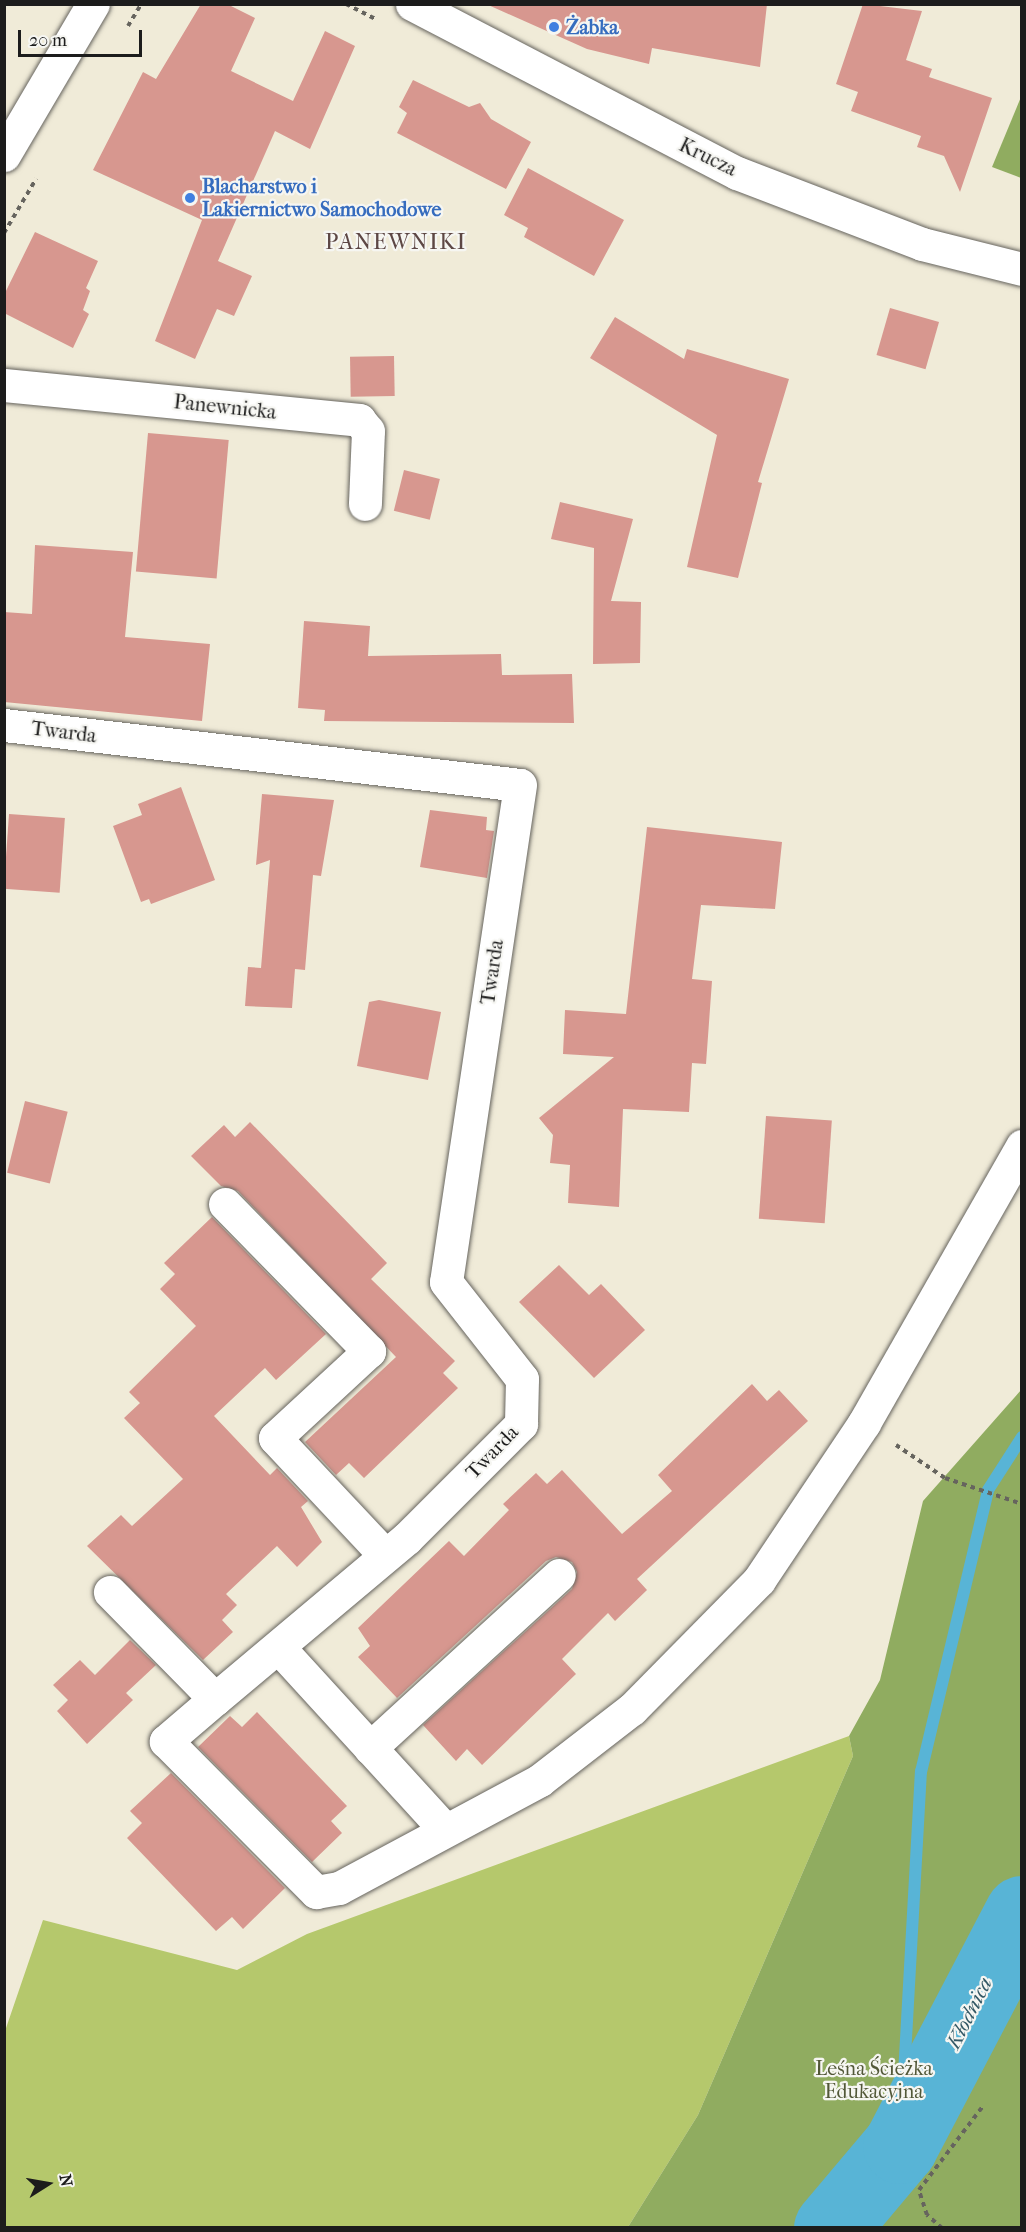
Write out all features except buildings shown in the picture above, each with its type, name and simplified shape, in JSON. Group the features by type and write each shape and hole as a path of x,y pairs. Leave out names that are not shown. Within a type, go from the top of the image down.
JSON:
{"street":[{"path":"4,155 93,4"},
{"name":"Krucza","path":"412,4 737,172 922,244 1022,269"},
{"name":"Panewnicka","path":"4,385 359,420 368,431 365,504"},
{"name":"Twarda","path":"4,725 520,785 446,1282 522,1379 521,1425 385,1555 280,1649 214,1699 165,1742 316,1892 339,1888 445,1830"},
{"path":"280,1649 445,1830 540,1780 632,1709 759,1580 862,1426 1022,1146"},
{"path":"225,1204 369,1351 275,1438 385,1555"},
{"path":"370,1748 559,1575"},
{"path":"110,1592 214,1699"}],"path":[{"path":"862,1426 945,1479 1022,1504"},
{"path":"942,2228 927,2215 919,2190 983,2106"}],"green space":[{"path":"1021,97 1022,178 992,167"},
{"name":"Leśna Ścieżka Edukacyjna","path":"1021,1390 1021,2227 628,2227 698,2115 853,1756 849,1736 880,1680 923,1501"},
{"path":"849,1736 853,1756 698,2115 628,2227 5,2228 5,2031 43,1920 237,1970 307,1934"}],"waterway":[{"path":"900,2146 921,1772 988,1490 1022,1437"},
{"name":"Kłodnica","path":"831,2228 900,2146 1022,1913"}],"place":[{"name":"Żabka","path":"554,27"},
{"name":"Blacharstwo i Lakiernictwo Samochodowe","path":"190,198"}],"district":[{"name":"PANEWNIKI","path":"396,243"}]}
